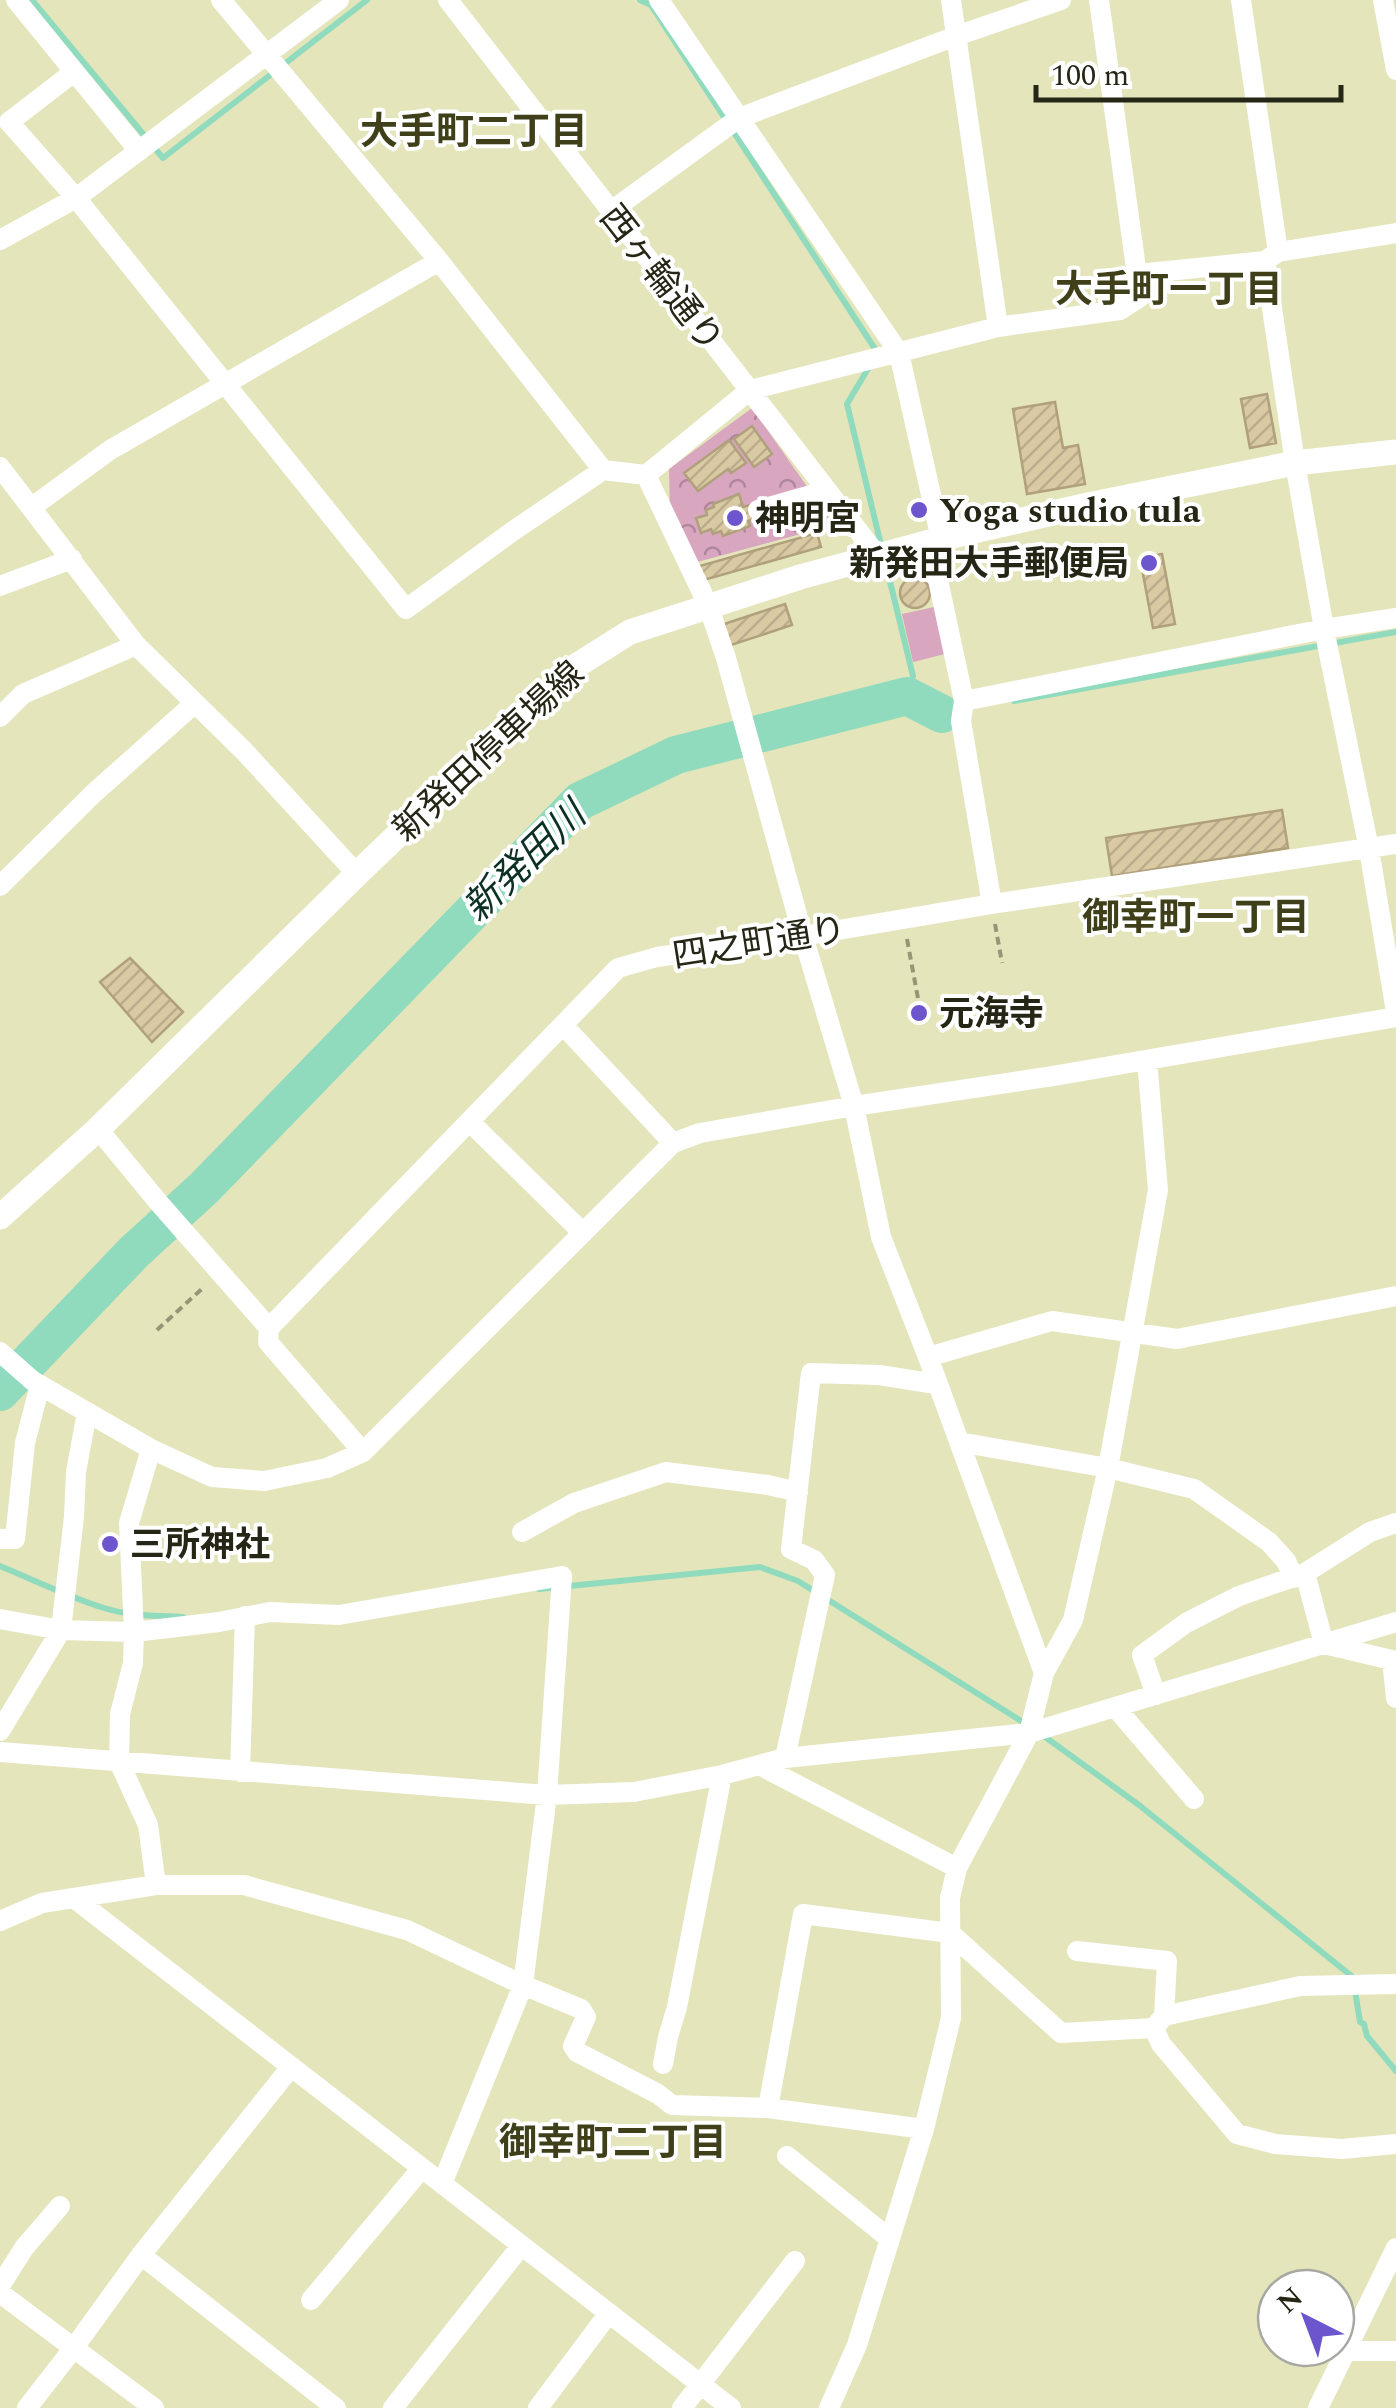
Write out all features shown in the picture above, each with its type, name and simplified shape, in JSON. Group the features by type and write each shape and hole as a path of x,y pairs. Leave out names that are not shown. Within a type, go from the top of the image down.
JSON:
{"main road":[{"name":"新発田停車場線","path":"0,1217 98,1130 571,668 630,632 877,555 1088,504 1295,463 1396,452"}],"street":[{"path":"16,0 139,151"},
{"path":"221,0 439,260 603,470"},
{"path":"0,240 76,198 340,0"},
{"name":"西ヶ輪通り","path":"448,0 877,555"},
{"path":"659,0 898,353 936,541 992,904"},
{"path":"951,0 998,326"},
{"path":"611,211 739,118 1061,0"},
{"path":"74,72 9,122 7,133 76,198 406,609 603,470 646,475 750,390 998,326 1120,310 1140,297 1098,0"},
{"path":"4,1355 37,1383 152,1449 212,1478 264,1481 327,1468 363,1452 673,1143 700,1133 1396,1015 1369,849 1295,463 1241,0"},
{"path":"1384,0 1396,70"},
{"path":"1138,274 1272,257 1396,233"},
{"path":"32,507 110,450 439,260"},
{"path":"0,467 136,646 244,751 357,874"},
{"path":"646,475 708,605 726,658 854,1106 881,1237 1044,1673"},
{"path":"758,510 815,494"},
{"path":"0,586 72,560"},
{"path":"962,711 1326,639 1396,618"},
{"path":"0,717 23,694 136,646"},
{"path":"0,886 195,702"},
{"name":"四之町通り","path":"269,1328 618,968 657,957 1396,844"},
{"path":"563,1025 673,1143"},
{"path":"829,2408 858,2344 924,2129 951,2018 950,1898 957,1868 1029,1733 1044,1673 1073,1620 1108,1468 1158,1190 1147,1060"},
{"path":"470,1122 582,1232"},
{"path":"98,1130 269,1328 268,1342 363,1452"},
{"path":"928,1357 1052,1321 1177,1339 1396,1296"},
{"path":"786,1758 826,1575 814,1560 791,1549 811,1374 879,1375 936,1384"},
{"path":"0,1538 15,1539 25,1443 37,1383"},
{"path":"0,1731 61,1630 76,1472 87,1412"},
{"path":"959,1442 1108,1468 1194,1489 1269,1542 1299,1575 1324,1644"},
{"path":"152,1449 129,1523 133,1662 120,1714 119,1762 148,1825 156,1885"},
{"path":"522,1532 574,1504 666,1472 798,1492"},
{"path":"1156,1695 1142,1655 1186,1623 1238,1596 1299,1575 1370,1532 1396,1523"},
{"path":"0,1619 61,1630 134,1632 270,1612 340,1615 562,1576 548,1795 523,1985 442,2184"},
{"path":"240,1772 245,1616"},
{"path":"0,1752 548,1795 634,1792 786,1758 1029,1733 1396,1622"},
{"path":"1324,1644 1394,1660 1396,1698"},
{"path":"1116,1707 1194,1800"},
{"path":"759,1765 957,1868"},
{"path":"663,2064 722,1775"},
{"path":"0,1921 42,1903 156,1885 244,1885 407,1930 581,2009 586,2017 573,2046 577,2052 672,2105 768,2108 924,2129"},
{"path":"74,1898 732,2408"},
{"path":"768,2108 803,1914 950,1933 1061,2033 1159,2022 1300,1986 1396,1984"},
{"path":"1077,1951 1167,1961 1159,2022 1161,2044 1237,2134 1275,2144 1342,2149 1396,2144"},
{"path":"27,2408 141,2255 291,2068"},
{"path":"787,2156 890,2239"},
{"path":"311,2300 422,2168"},
{"path":"60,2206 24,2248 0,2290 154,2408"},
{"path":"392,2408 521,2246"},
{"path":"1356,2332 1396,2248"},
{"path":"141,2255 336,2408"},
{"path":"682,2408 795,2261"},
{"path":"538,2408 610,2313"},
{"path":"1356,2351 1396,2350"},
{"path":"1318,2408 1338,2368"}],"path":[{"path":"992,904 1002,963"},
{"path":"904,920 919,1004"},
{"path":"157,1330 220,1272"}],"green space":[{"path":"752,408 834,525 690,564 670,514 669,469"},
{"path":"934,607 945,654 913,662 902,614"}],"building":[{"path":"1267,394 1276,443 1250,448 1241,399"},
{"path":"1055,402 1063,448 1078,445 1085,484 1027,494 1013,409"},
{"path":"752,426 772,454 754,467 734,439"},
{"path":"729,440 746,463 731,473 728,469 698,491 684,473"},
{"path":"739,494 743,507 753,504 758,518 748,521 750,526 723,536 721,531 713,534 711,529 701,533 696,518 707,515 706,510 713,504"},
{"path":"817,533 821,547 700,581 696,567"},
{"path":"1162,554 1175,624 1153,628 1140,558"},
{"path":"915,578 926,582 930,593 926,604 915,608 904,604 900,593 904,582"},
{"path":"785,604 792,625 725,647 718,626"},
{"path":"1282,810 1288,848 1112,876 1106,838"},
{"path":"130,958 183,1012 152,1042 100,982"}],"waterway":[{"path":"32,0 163,158 367,0"},
{"path":"640,0 651,5 877,352"},
{"path":"869,367 847,404 882,549"},
{"path":"885,561 913,676 907,696"},
{"name":"新発田川","path":"1014,701 1396,632"},
{"name":"新発田川","path":"0,1392 580,801 676,755 907,696 942,714"},
{"name":"新発田川","path":"942,714 957,711"},
{"path":"0,1566 114,1611 183,1617"},
{"path":"539,1589 760,1567 798,1581 1026,1724"},
{"path":"1041,1734 1139,1805 1354,1978"},
{"path":"1355,1991 1360,2022 1367,2036 1396,2071"}],"place":[{"name":"Yoga studio tula","path":"919,510"},
{"name":"神明宮","path":"735,518"},
{"name":"新発田大手郵便局","path":"1149,563"},
{"name":"元海寺","path":"919,1013"},
{"name":"三所神社","path":"110,1544"}],"district":[{"name":"大手町二丁目","path":"474,131"},
{"name":"大手町一丁目","path":"1169,289"},
{"name":"御幸町一丁目","path":"1196,917"},
{"name":"御幸町二丁目","path":"613,2142"}]}
